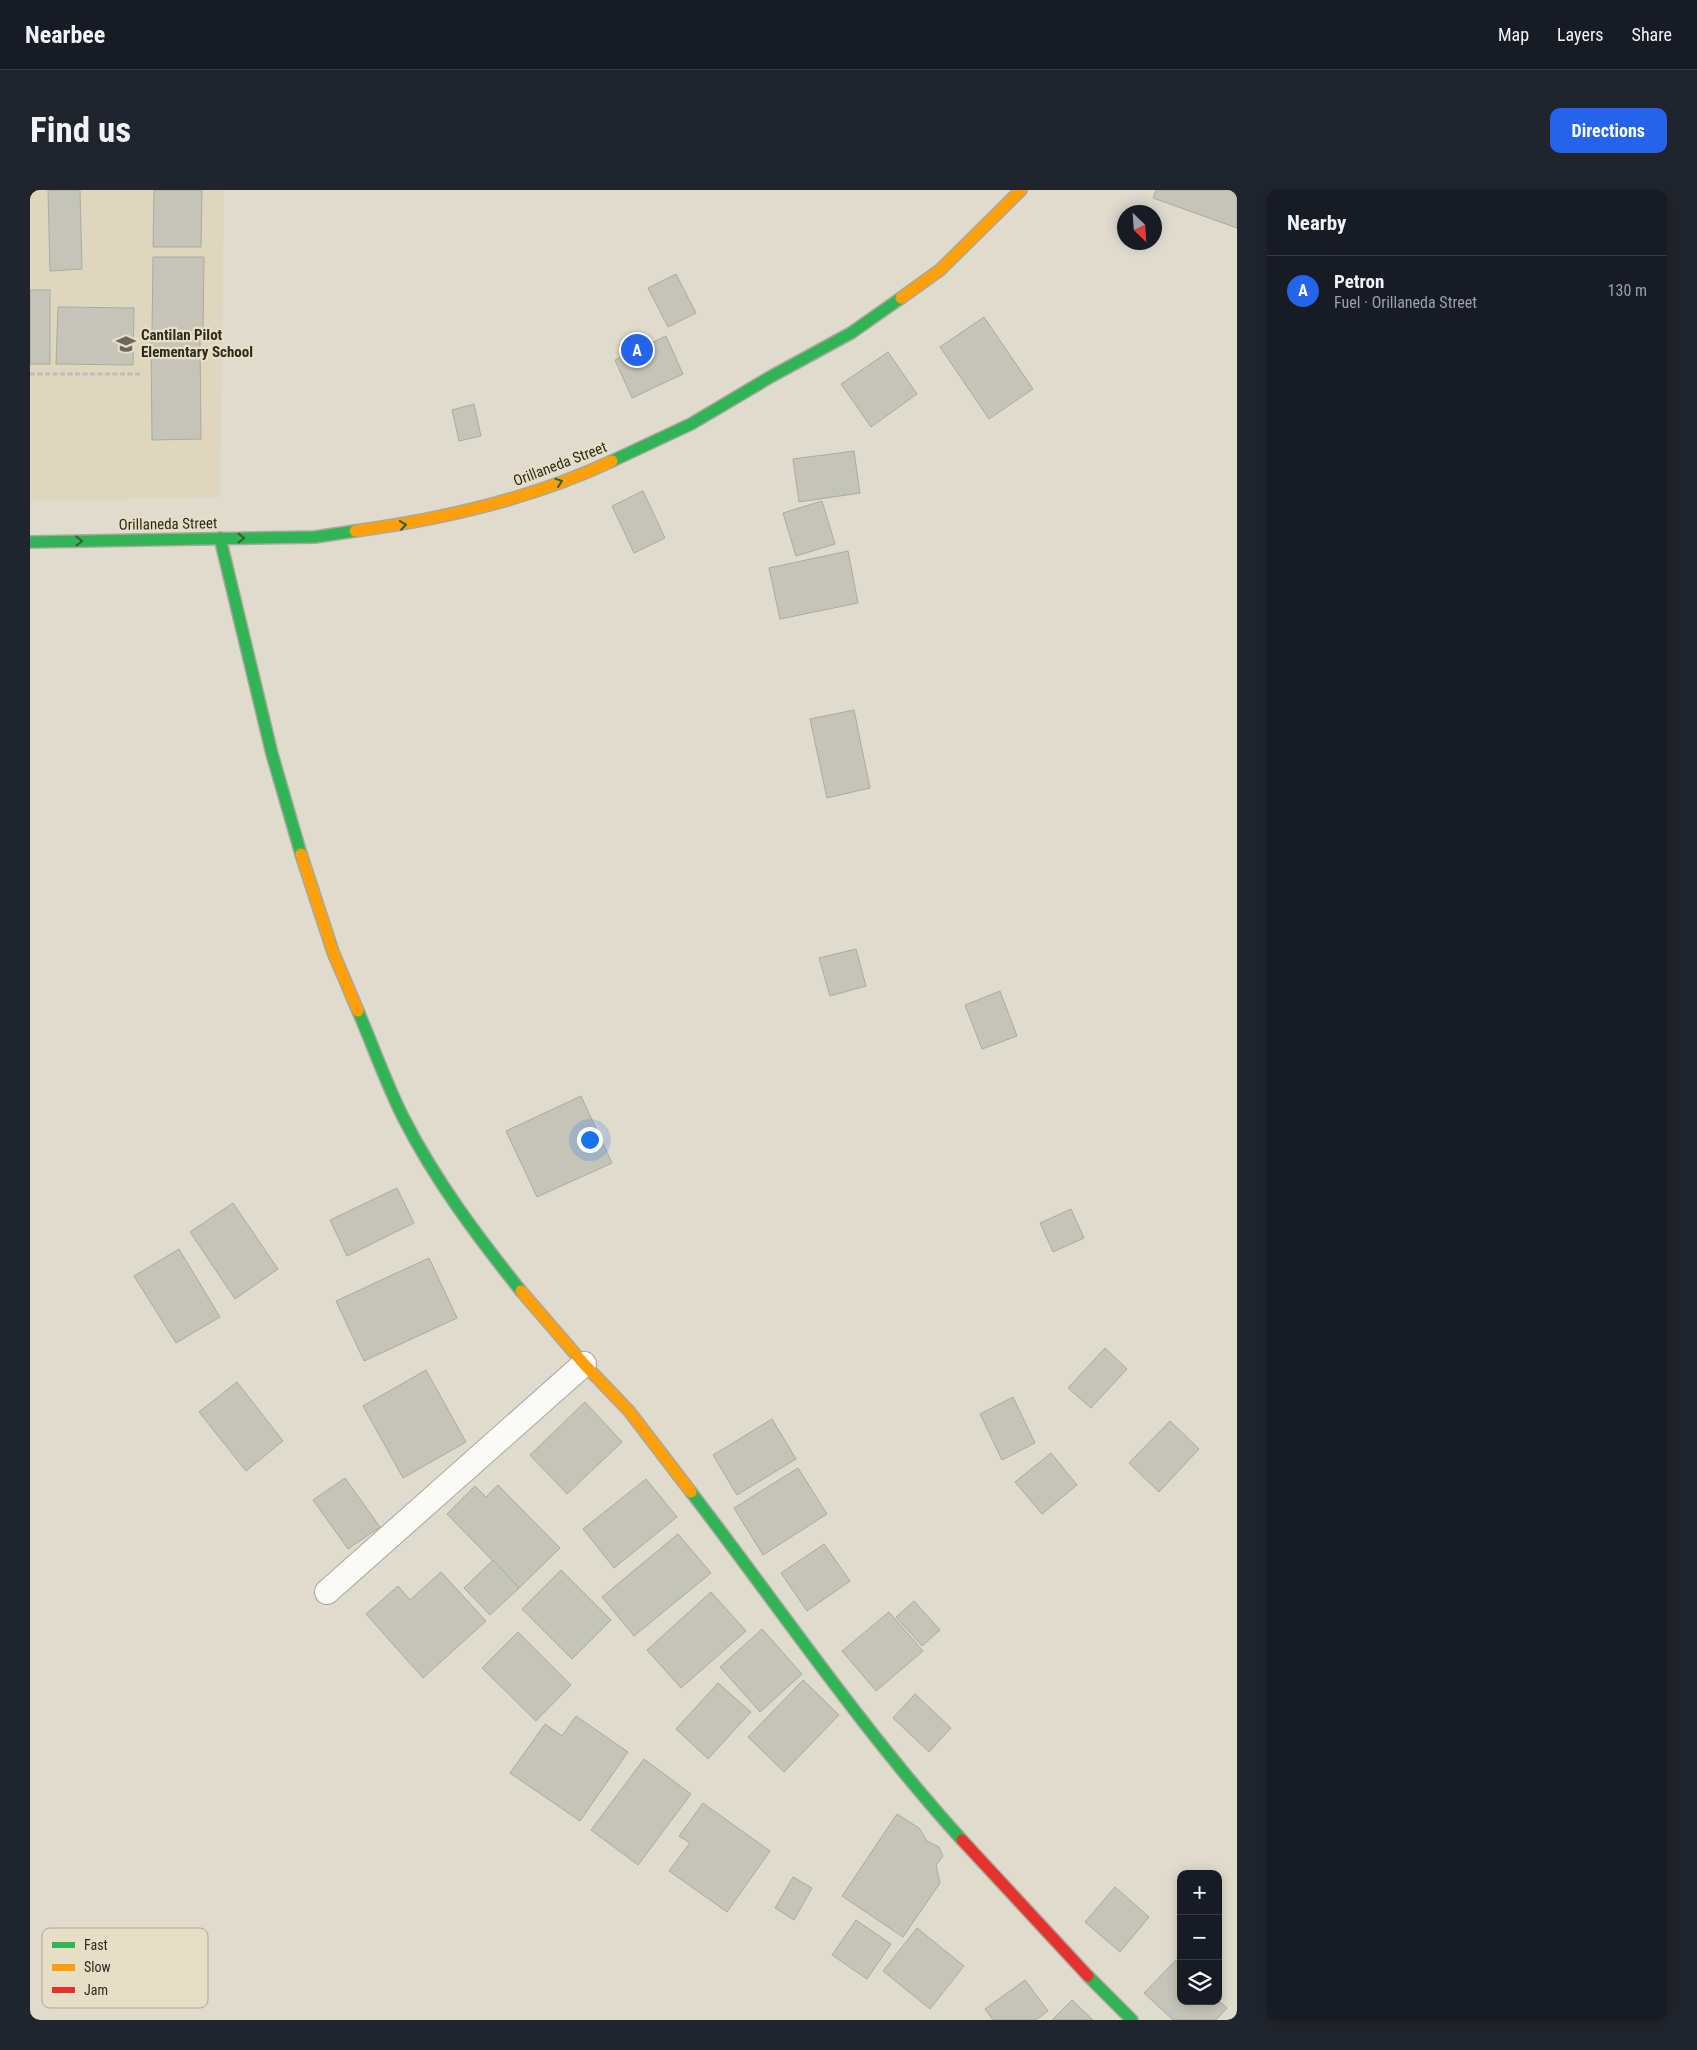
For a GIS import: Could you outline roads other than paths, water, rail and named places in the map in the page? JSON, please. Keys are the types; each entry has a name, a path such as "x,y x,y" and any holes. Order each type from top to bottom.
{"street":[{"name":"Orillaneda Street","path":"30,542 315,537 409,524 505,500 592,470 691,424 772,376 852,333 940,270 1020,190"},
{"path":"220,538 272,754 300,850 333,952 403,1117 450,1196 535,1308 584,1364 629,1411 657,1446 758,1579 828,1676 935,1810 1068,1956 1132,2020"}],"lane":[{"path":"326,1592 584,1364"}],"place":[{"name":"Cantilan Pilot Elementary School","path":"126,344"},
{"name":"Petron","path":"637,350"}]}
